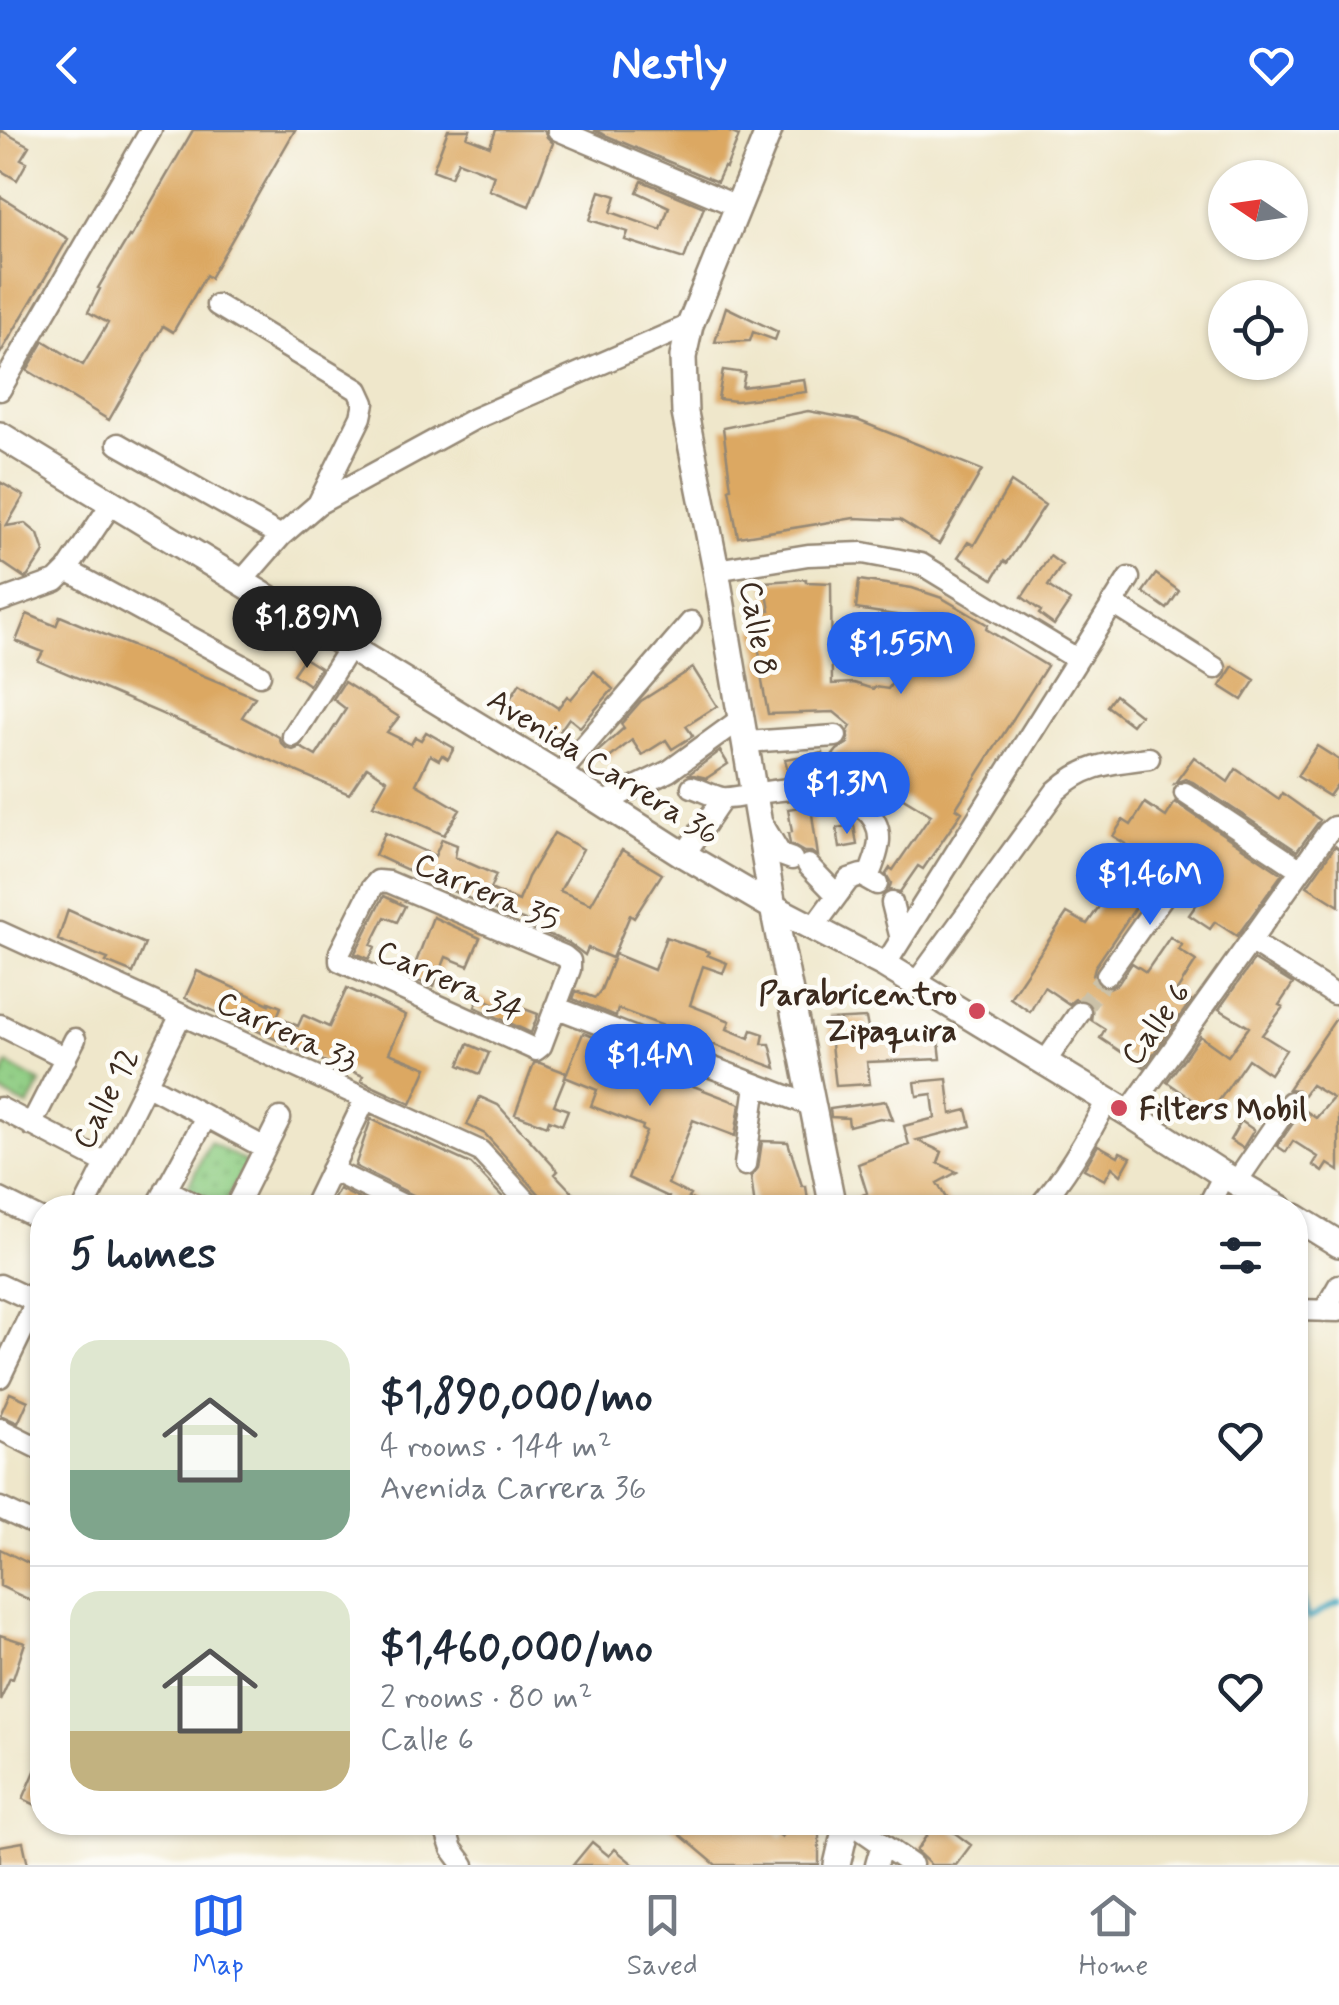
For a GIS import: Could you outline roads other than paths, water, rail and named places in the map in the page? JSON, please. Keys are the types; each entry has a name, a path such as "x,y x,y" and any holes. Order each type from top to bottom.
{"main road":[{"name":"Calle 8","path":"762,132 690,326 683,357 686,413 773,906 831,1195"},
{"name":"Avenida Carrera 36","path":"1,437 558,774 684,855 885,964 1259,1195"},
{"path":"1308,1225 1339,1244"},
{"path":"836,1865 845,1835"}],"street":[{"path":"1,384 151,130"},
{"path":"558,130 737,206"},
{"path":"217,305 358,390 364,403 361,417 318,504"},
{"path":"241,582 281,536 318,504 474,419 690,326"},
{"path":"118,444 281,536"},
{"path":"0,601 56,581 112,503"},
{"path":"716,570 808,555 863,553 921,564 1077,660"},
{"path":"66,570 260,674"},
{"path":"885,964 1128,578"},
{"path":"1112,603 1216,668"},
{"path":"558,774 691,622"},
{"path":"293,736 349,648"},
{"path":"603,803 680,779 744,730 836,736"},
{"path":"916,984 1056,791 1088,768 1149,758"},
{"path":"680,779 723,798 757,806 809,787 830,790 870,813 880,838 873,881 860,875 849,879 813,928"},
{"path":"1184,792 1301,870"},
{"path":"684,855 723,798"},
{"path":"757,806 781,855 821,876 836,895"},
{"name":"Calle 6","path":"1049,1195 1093,1128 1117,1107 1250,941 1328,832 1334,826 1339,828"},
{"name":"Carrera 35","path":"340,961 340,952 372,888 378,882 389,882 564,956 570,961 570,968 556,1006"},
{"path":"1106,976 1169,888"},
{"path":"892,903 901,939"},
{"name":"Carrera 33","path":"0,932 480,1151 521,1195"},
{"path":"1250,941 1334,994"},
{"name":"Carrera 34","path":"340,961 536,1050 556,1006"},
{"path":"556,1006 815,1107"},
{"path":"1045,1062 1080,1012"},
{"name":"Calle 12","path":"90,1195 180,1014"},
{"path":"2,1031 70,1049 32,1125"},
{"path":"146,1084 265,1148"},
{"path":"745,1165 756,1085"},
{"path":"319,1195 366,1100"},
{"path":"1218,1195 1291,1102"},
{"path":"0,1108 106,1163"},
{"path":"163,1195 206,1117"},
{"path":"242,1195 280,1118"},
{"path":"331,1170 378,1195"},
{"path":"0,1199 30,1214"},
{"path":"0,1285 30,1293"},
{"path":"1332,1310 1339,1285"},
{"path":"0,1377 30,1316"},
{"path":"0,1429 30,1444"},
{"path":"0,1508 30,1522"},
{"path":"447,1835 464,1865"},
{"path":"861,1835 879,1855 912,1865"}],"waterway":[{"path":"1308,1619 1339,1602"}],"tunnel":[{"path":"1080,1012 1107,975"}],"place":[{"name":"Parabricentro Zipaquira","path":"977,1011"},
{"name":"Filters Mobil","path":"1119,1108"}]}
